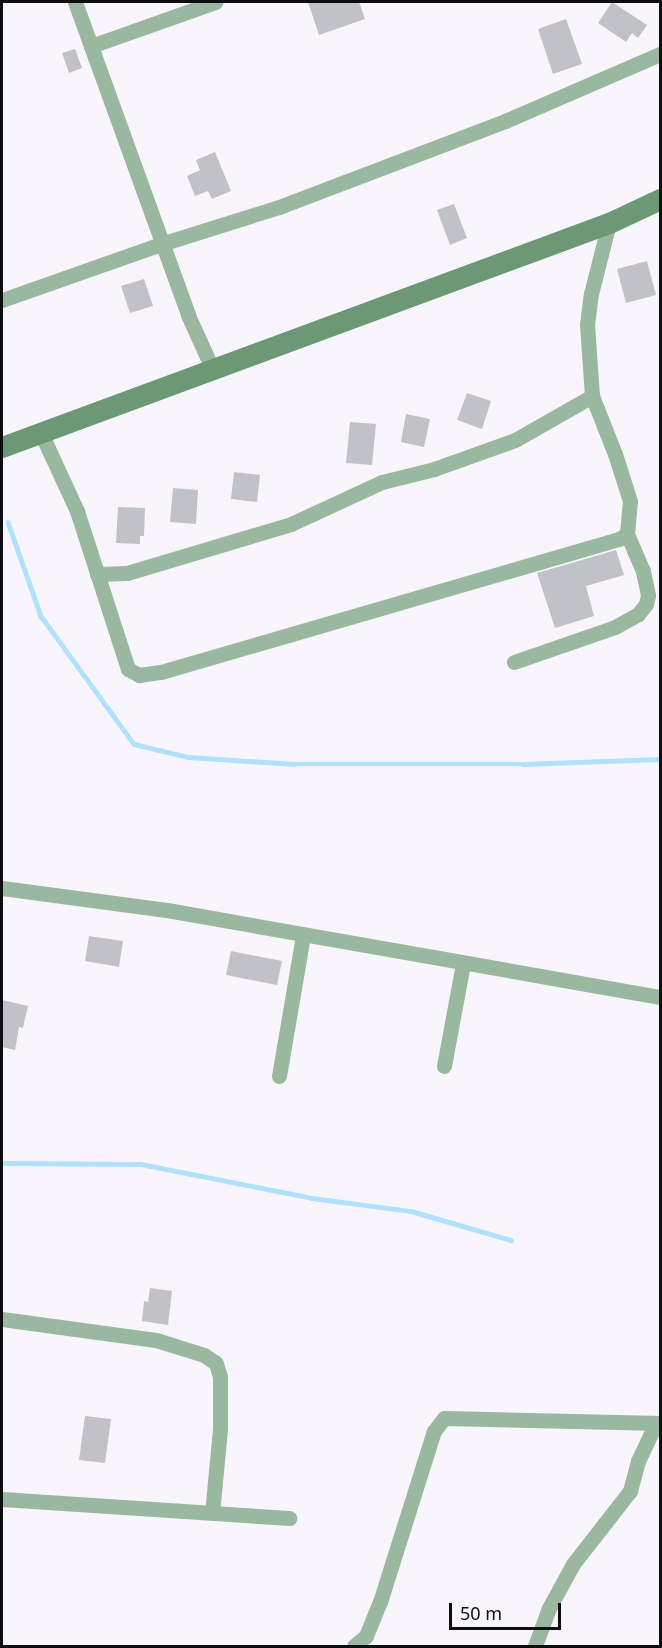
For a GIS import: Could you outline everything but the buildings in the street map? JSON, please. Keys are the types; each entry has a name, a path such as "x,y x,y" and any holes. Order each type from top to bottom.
{"main road":[{"path":"2,447 609,223 660,199"}],"street":[{"path":"75,2 161,244 188,315 212,368"},
{"path":"91,46 215,2"},
{"path":"2,300 161,244 300,199 505,121 660,54"},
{"path":"514,662 615,627 638,614 646,604 648,596 643,571 627,534 630,501 615,454 592,396 587,325 591,294 609,223"},
{"path":"97,574 127,573 291,524 382,482 434,469 515,440 592,396"},
{"path":"40,433 77,511 128,669 139,675 160,672 627,534"},
{"path":"2,888 167,910 660,997"},
{"path":"279,1076 303,935"},
{"path":"444,1066 463,963"},
{"path":"2,1319 156,1340 204,1355 216,1363 220,1377 220,1429 212,1513"},
{"path":"354,1647 366,1636 380,1602 434,1431 444,1418 457,1416 658,1423 638,1461 630,1491 573,1564 549,1608 535,1647"},
{"path":"2,1499 289,1518"}],"waterway":[{"path":"8,522 41,616 134,744 188,757 295,764 523,764 660,759"},
{"path":"2,1163 141,1164 312,1198 411,1211 511,1240"}]}
